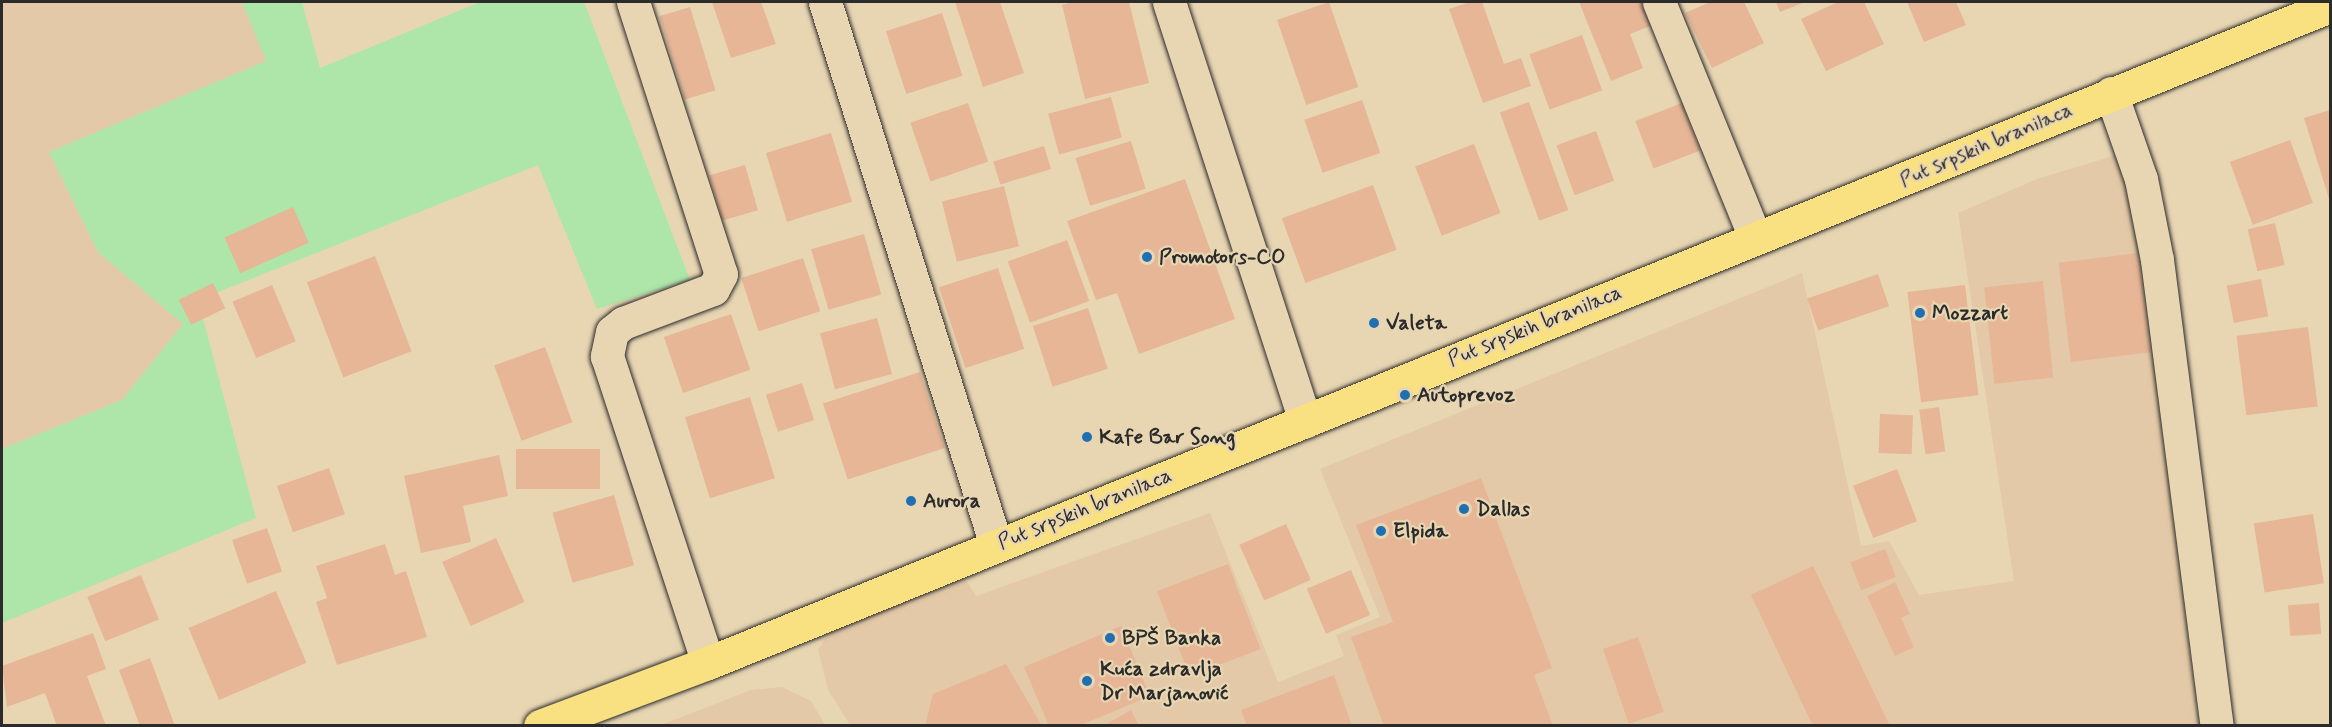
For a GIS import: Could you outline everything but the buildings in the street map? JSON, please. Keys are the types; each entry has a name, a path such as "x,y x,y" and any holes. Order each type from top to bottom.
{"main road":[{"name":"Put srpskih branilaca","path":"540,726 708,663 1755,237 2331,6"}],"street":[{"path":"633,2 721,274 713,289 623,323 612,332 607,356 708,663"},
{"path":"825,2 996,545"},
{"path":"1169,2 1305,421"},
{"path":"1659,2 1755,237"},
{"path":"2111,93 2141,179 2157,260 2217,726"}],"shaded area":[{"path":"2,2 242,2 267,61 49,152 98,252 183,324 122,400 2,449"},
{"path":"2116,155 2134,205 2199,725 850,725 828,690 818,650 832,627 963,576 976,596 1210,513 1278,682 1344,656 1336,635 1380,617 1320,469 1802,273 1861,546 1889,541 1919,595 2014,581 1958,213 2037,179"},
{"path":"782,687 811,701 825,725 661,725 751,690"}],"green space":[{"path":"242,2 302,2 320,68 480,2 584,2 690,280 597,309 538,165 198,300 256,518 2,623 2,449 122,400 183,324 98,252 49,152 266,61"}],"place":[{"name":"Promotors-CO","path":"1147,257"},
{"name":"Mozzart","path":"1920,313"},
{"name":"Valeta","path":"1374,323"},
{"name":"Autoprevoz","path":"1405,395"},
{"name":"Kafe Bar Song","path":"1087,437"},
{"name":"Aurora","path":"911,501"},
{"name":"Dallas","path":"1464,509"},
{"name":"Elpida","path":"1381,531"},
{"name":"BPŠ Banka","path":"1110,638"},
{"name":"Kuća zdravlja Dr Marjanović","path":"1087,681"}]}
